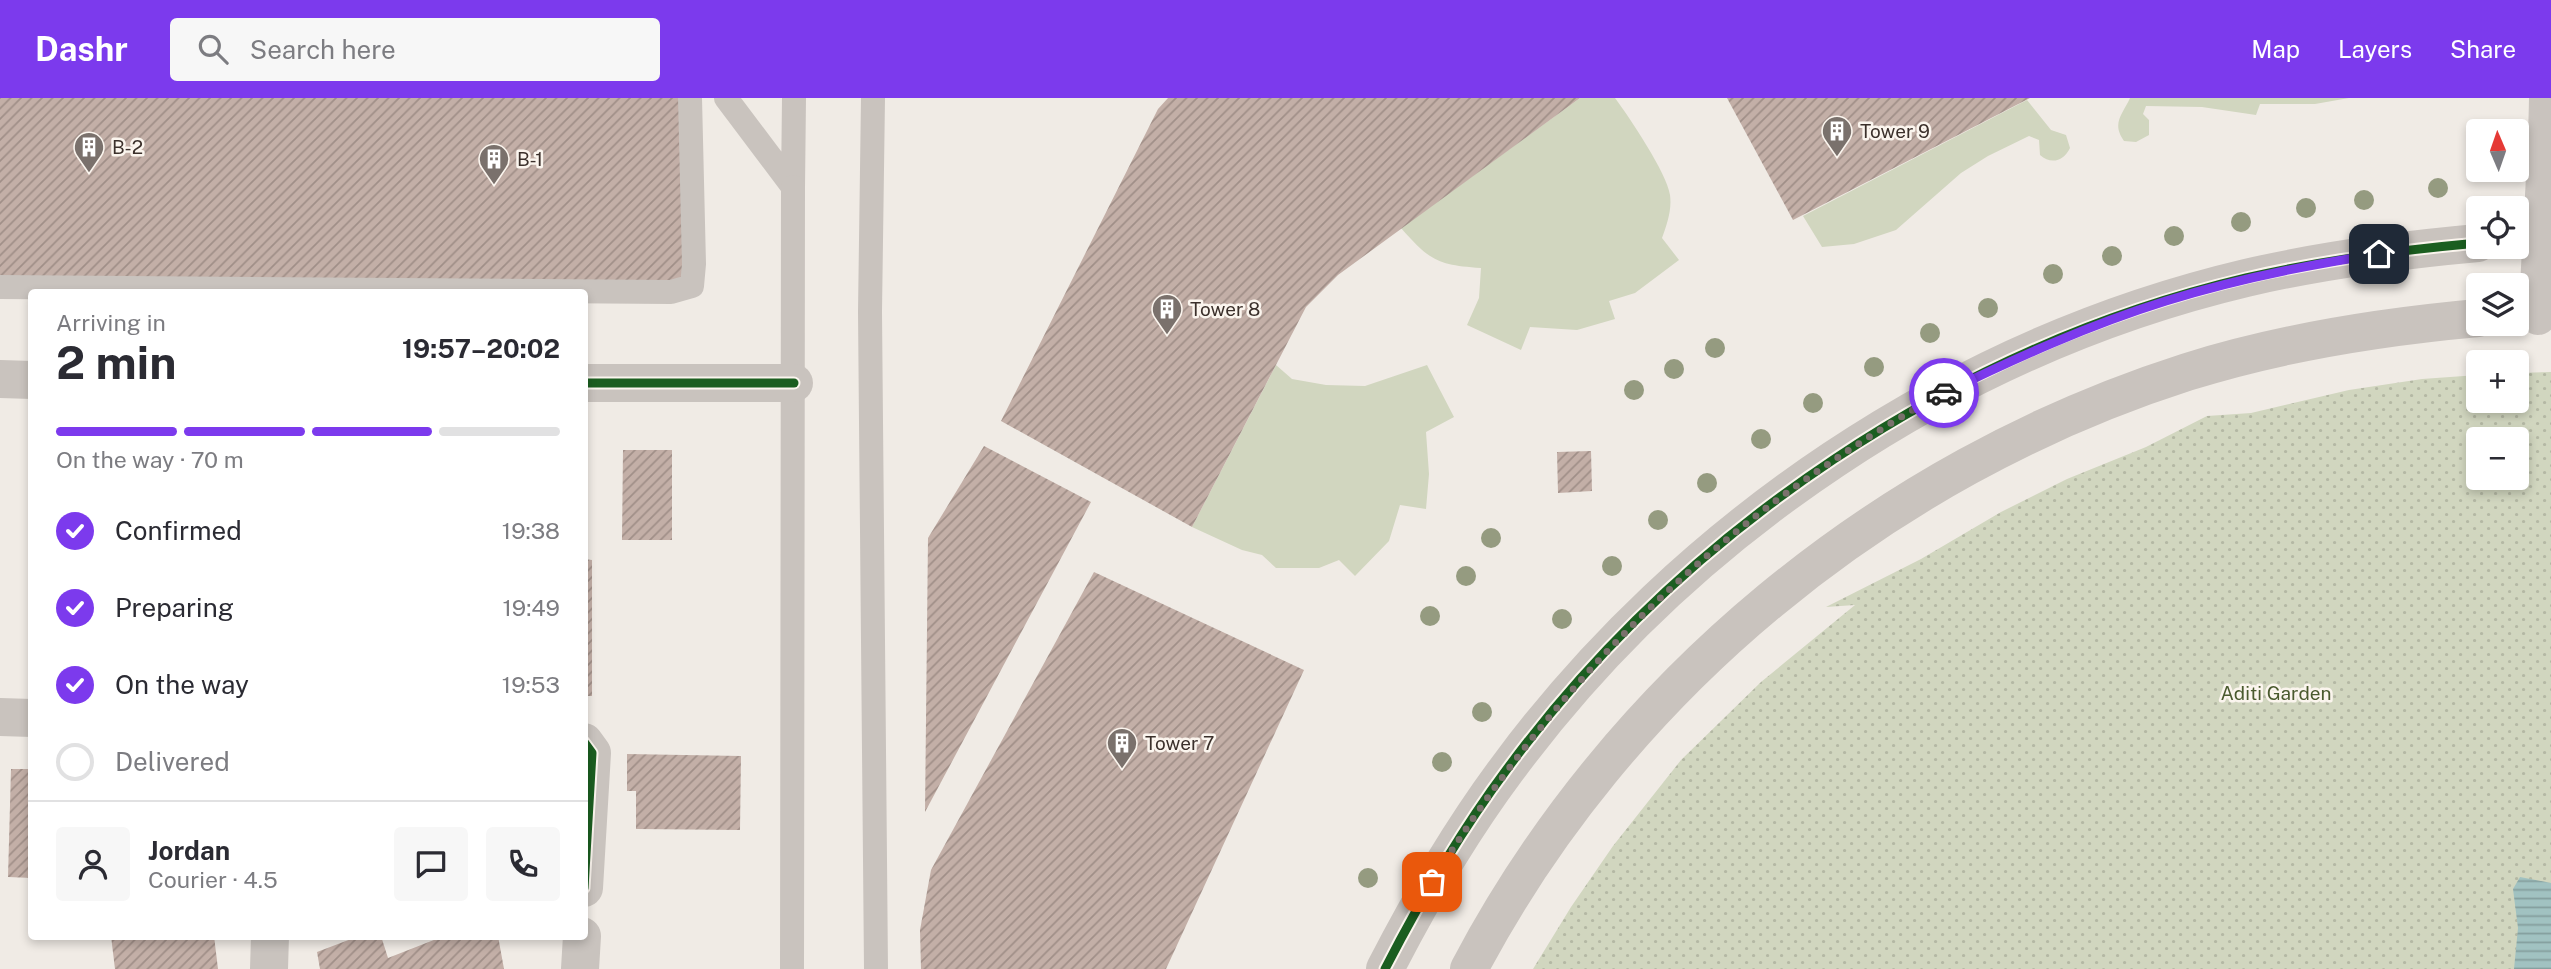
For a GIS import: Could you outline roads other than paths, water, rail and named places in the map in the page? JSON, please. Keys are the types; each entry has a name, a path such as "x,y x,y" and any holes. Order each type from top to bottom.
{"street":[{"path":"2535,316 2536,241 2547,167 2548,98"},
{"path":"1385,969 1418,905 1460,836 1507,768 1558,704 1613,643 1672,586 1734,532 1799,483 1938,396 2025,355 2152,305 2245,279 2325,262 2406,249 2466,244"},
{"path":"1469,969 1523,876 1567,813 1667,695 1781,590 1907,501 1975,462 2044,428 2115,398 2188,372 2339,335 2466,319"},
{"path":"0,379 28,380"},
{"path":"588,383 794,383"},
{"path":"0,718 28,718"},
{"path":"588,748 592,753 588,820"},
{"path":"269,969 270,940"},
{"path":"580,969 582,940"}],"lane":[{"path":"588,291 671,292 692,286 694,264 690,98"},
{"path":"726,98 793,187"},
{"path":"792,969 794,98"},
{"path":"873,98 870,312 876,969"},
{"path":"0,287 268,289"}],"water":[{"path":"2520,877 2551,883 2551,969 2514,969 2518,928 2513,889"}],"place":[{"name":"Tower 9","path":"1837,158"},
{"name":"B-2","path":"89,174"},
{"name":"B-1","path":"494,186"},
{"name":"Tower 8","path":"1167,336"},
{"name":"Tower 7","path":"1122,770"}],"park label":[{"name":"Aditi Garden","path":"2276,693"}]}
